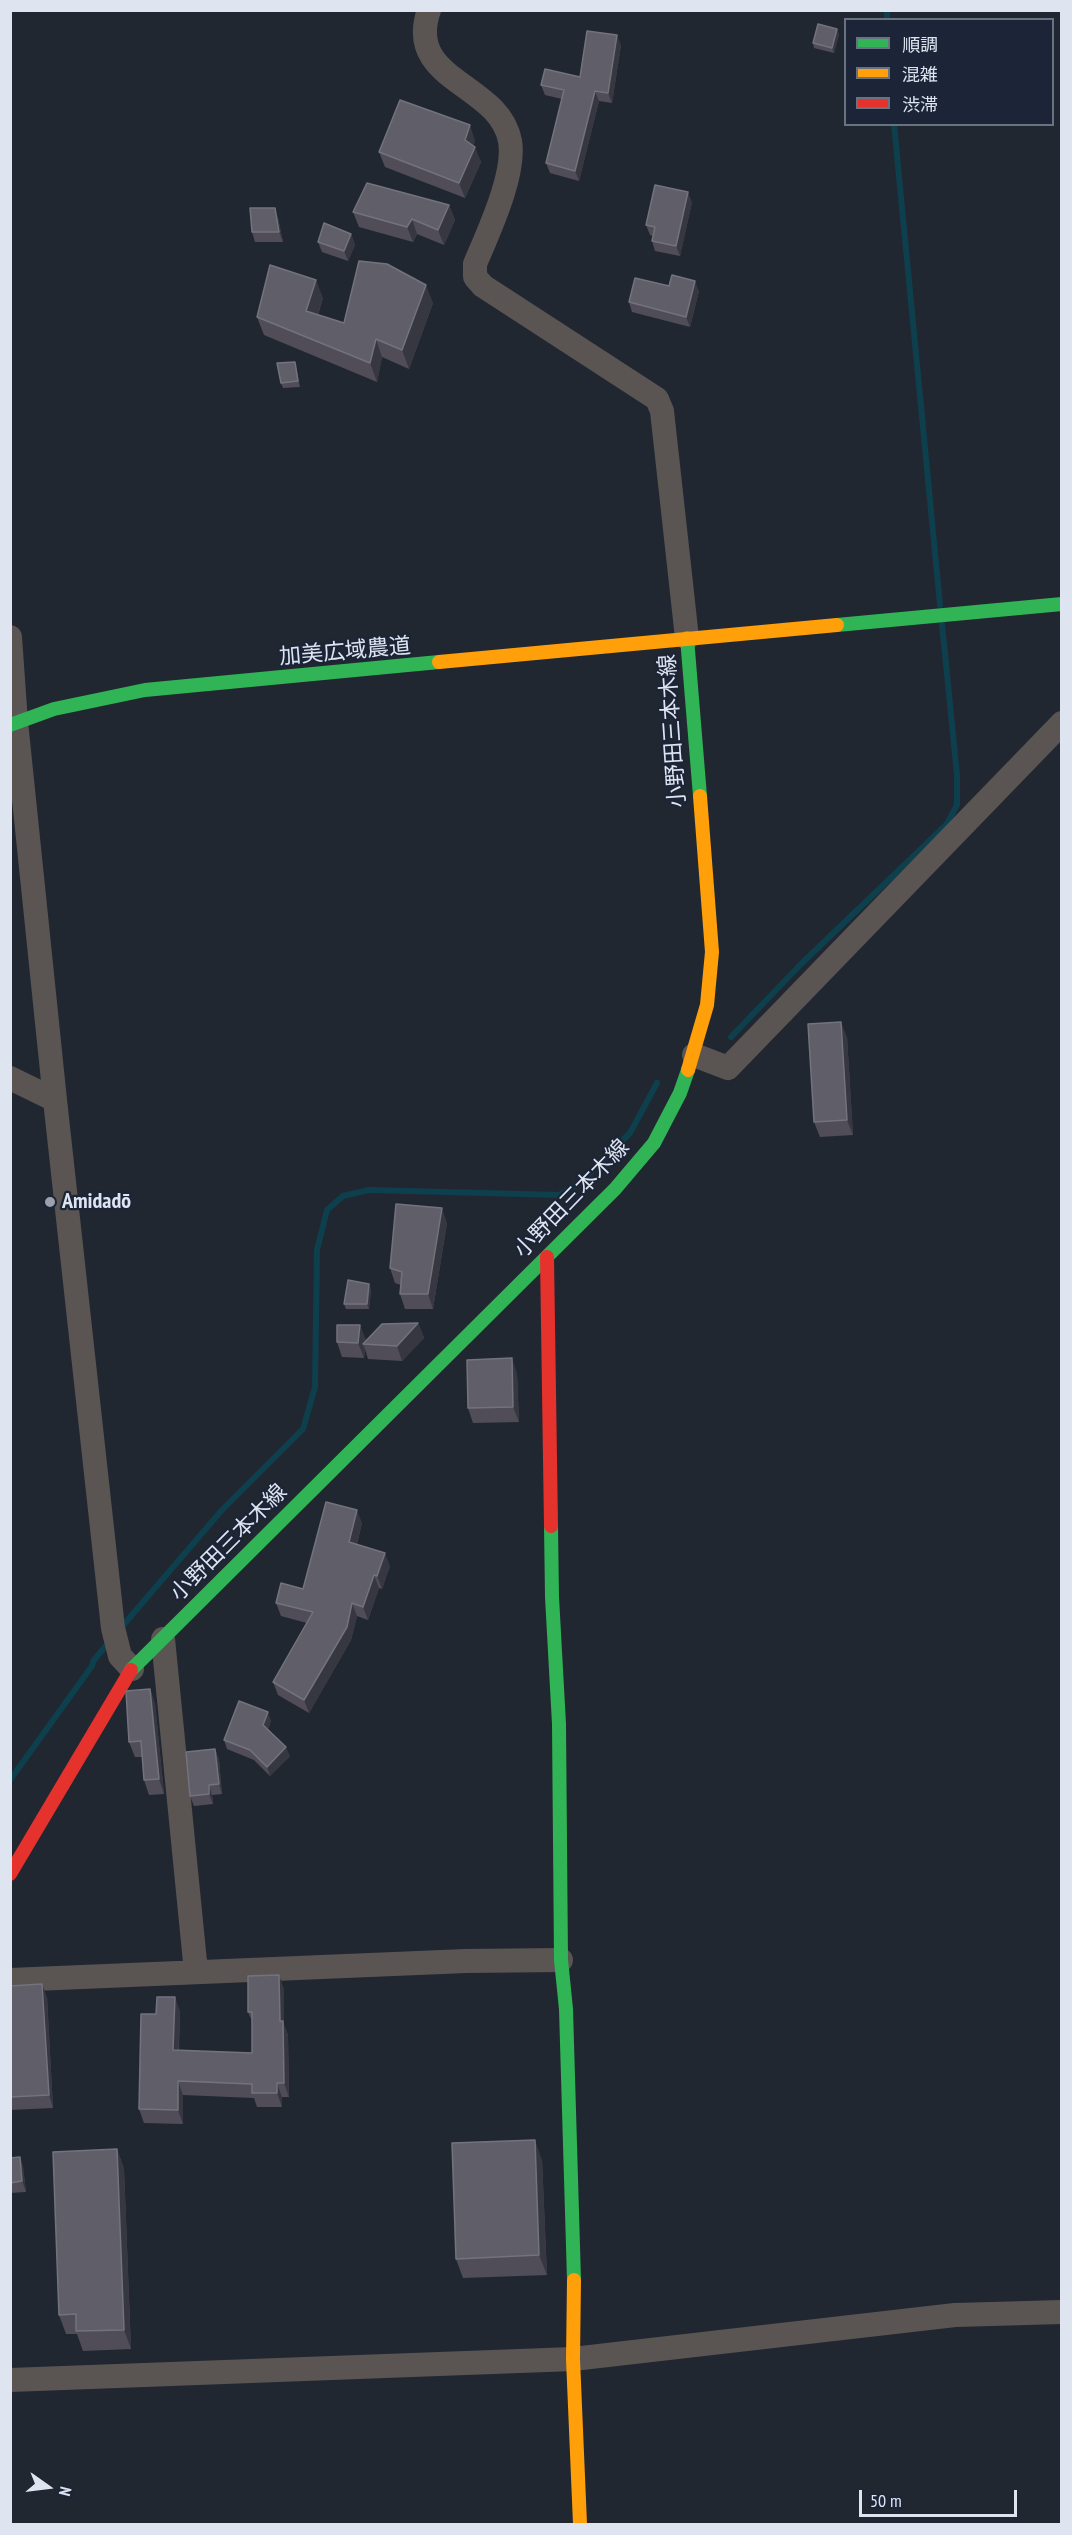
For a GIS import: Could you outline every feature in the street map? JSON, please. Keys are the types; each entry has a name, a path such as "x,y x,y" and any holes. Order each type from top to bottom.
{"street":[{"path":"429,10 423,32 424,46 441,68 490,106 501,118 511,142 512,157 508,176 476,264 475,277 483,286 657,399 662,411 687,638"},
{"name":"小野田三本木線","path":"10,1874 132,1669 615,1189 654,1143 680,1094 694,1055 706,1005 712,952 687,638 1062,604"},
{"path":"10,637 13,723 114,1628 120,1656 132,1669"},
{"name":"加美広域農道","path":"13,723 54,709 145,690 455,663 687,638"},
{"path":"694,1055 728,1068 1062,723"},
{"path":"10,1078 55,1100"},
{"path":"547,1257 552,1597 559,1736 561,1960 566,2009 575,2301 573,2359 580,2524"},
{"path":"163,1639 196,1972"},
{"path":"10,1980 466,1961 561,1960"},
{"path":"10,2380 573,2359 955,2315 1062,2312"}],"building":[{"path":"818,24 837,29 832,48 813,43"},
{"path":"587,31 617,35 608,93 595,91 575,171 546,163 564,90 541,85 545,69 580,77"},
{"path":"400,100 470,125 465,140 475,147 459,183 379,152"},
{"path":"367,183 449,205 438,230 412,219 407,227 353,212"},
{"path":"655,185 688,192 676,246 652,241 655,227 646,225"},
{"path":"250,208 275,208 279,232 252,232"},
{"path":"324,223 351,234 344,251 318,242"},
{"path":"359,261 387,264 426,285 402,350 376,339 370,363 257,317 270,265 316,280 306,311 344,323"},
{"path":"672,275 695,281 686,317 629,302 635,278 669,286"},
{"path":"295,362 298,381 281,383 277,363"},
{"path":"841,1022 847,1120 814,1122 808,1024"},
{"path":"396,1204 442,1208 428,1294 400,1294 402,1272 390,1268"},
{"path":"348,1280 369,1284 367,1304 344,1304"},
{"path":"418,1323 397,1346 363,1344 382,1324"},
{"path":"337,1325 360,1325 358,1343 337,1342"},
{"path":"512,1358 513,1407 468,1408 467,1360"},
{"path":"326,1502 357,1510 349,1542 385,1553 377,1576 374,1575 363,1607 352,1603 347,1627 304,1700 273,1682 313,1612 276,1603 281,1583 303,1589"},
{"path":"150,1689 159,1779 144,1780 141,1741 129,1742 126,1691"},
{"path":"239,1701 268,1712 263,1725 286,1747 267,1767 250,1750 224,1740"},
{"path":"215,1749 219,1784 209,1785 209,1794 190,1796 186,1752"},
{"path":"279,1975 280,2021 283,2021 284,2083 277,2083 277,2093 252,2093 252,2084 178,2081 178,2110 139,2109 141,2014 156,2014 157,1997 175,1997 173,2050 252,2053 252,2012 248,2012 248,1976"},
{"path":"42,1984 49,2095 10,2097 10,1986"},
{"path":"535,2140 539,2255 456,2259 452,2143"},
{"path":"117,2149 124,2330 76,2331 76,2314 59,2315 53,2152"},
{"path":"20,2157 22,2181 10,2183 10,2158"}],"waterway":[{"path":"887,10 887,18"},
{"path":"894,126 940,605"},
{"path":"731,1037 801,964 947,824 957,805 957,775 942,624"},
{"path":"119,1630 222,1510 303,1429 315,1387 317,1250 327,1210 343,1196 369,1190 559,1195 579,1183 630,1133 657,1083"},
{"path":"10,1780 109,1642"}],"traffic: fast":[{"path":"837,625 1062,604"},
{"path":"687,638 700,796"},
{"path":"10,725 54,709 145,690 439,662"},
{"path":"131,1670 615,1189 654,1143 680,1093 688,1070"},
{"path":"551,1526 552,1597 559,1724 561,1960 566,2009 574,2280"}],"traffic: slow":[{"path":"439,662 837,625"},
{"path":"688,1070 707,1005 712,952 700,796"},
{"path":"574,2280 573,2359 580,2524"}],"traffic: jam":[{"path":"547,1257 551,1526"},
{"path":"10,1874 131,1670"}],"place":[{"name":"Amidadō","path":"50,1202"}]}
